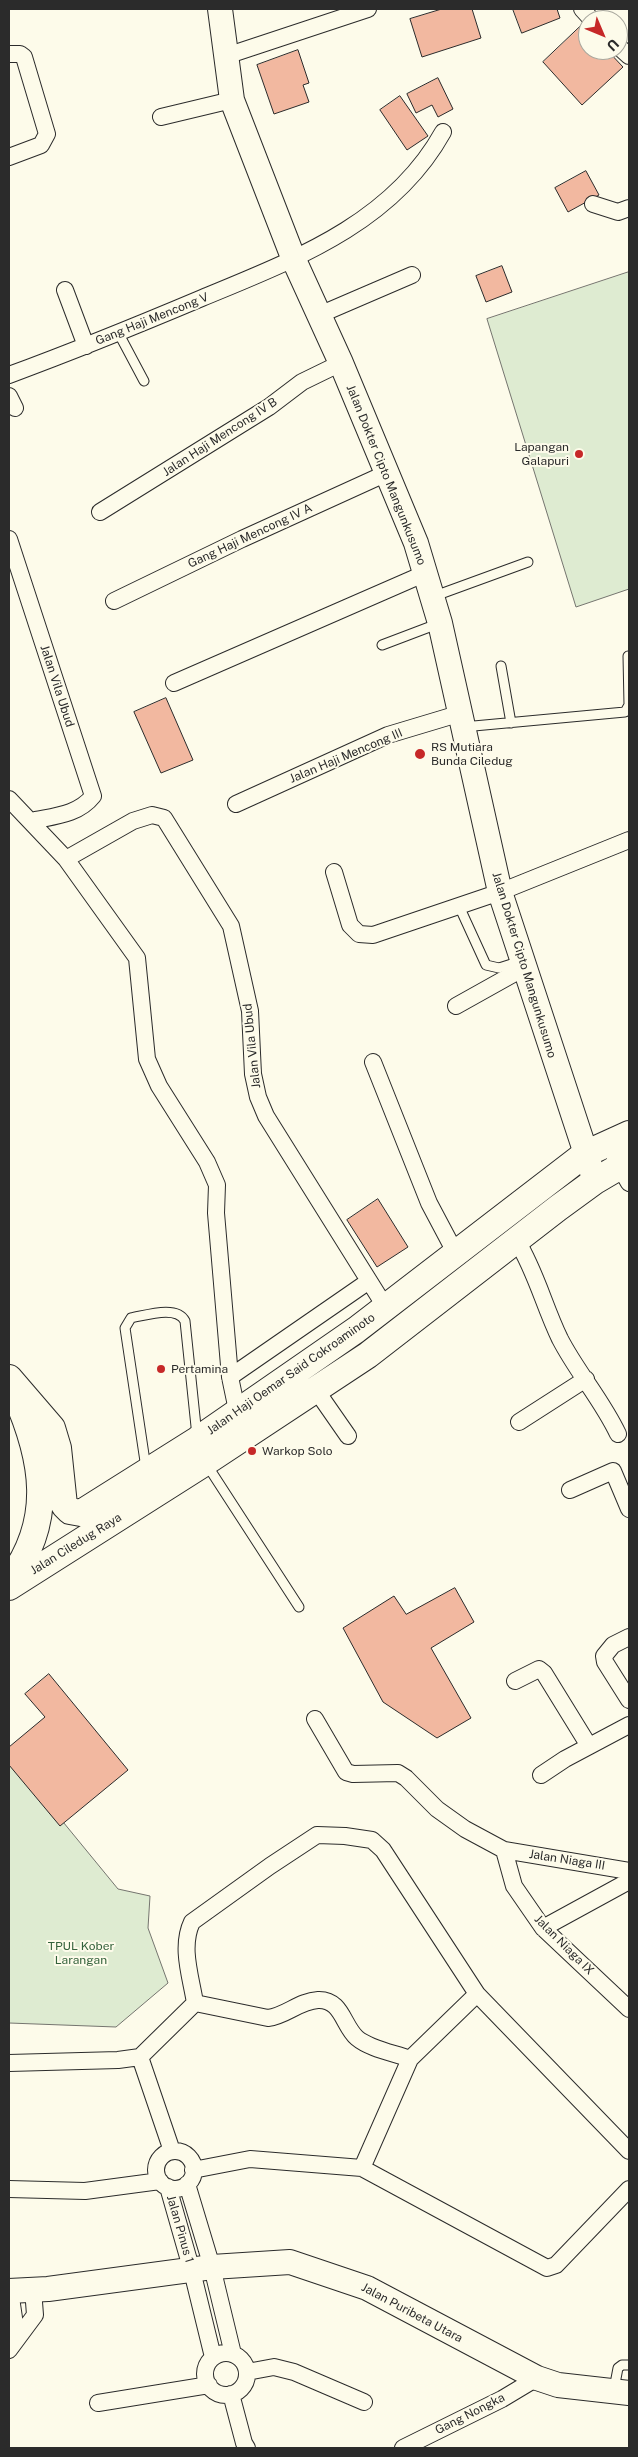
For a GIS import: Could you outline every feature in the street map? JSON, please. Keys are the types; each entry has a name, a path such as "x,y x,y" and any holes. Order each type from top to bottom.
{"main road":[{"name":"Jalan Dokter Cipto Mangunkusumo","path":"220,9 232,100 294,260 341,363 426,573 440,623 460,721 500,892 523,965 616,1157"},
{"name":"Jalan Haji Oemar Said Cokroaminoto","path":"147,1486 202,1451 243,1438 368,1355 595,1181 616,1157"},
{"name":"Jalan Haji Oemar Said Cokroaminoto","path":"202,1451 237,1412 386,1308 456,1254 616,1157"},
{"path":"9,1379 52,1428 58,1448 65,1507 90,1521"},
{"path":"9,1379 32,1434 41,1487 38,1518 32,1541 22,1563 9,1581"},
{"name":"Jalan Ciledug Raya","path":"9,1587 90,1521 147,1486"},
{"name":"Jalan Puribeta Utara","path":"17,2291 267,2262 304,2265 367,2288 537,2378 558,2385 622,2393"}],"street":[{"path":"226,56 368,9"},
{"path":"9,54 20,54 24,57 47,134 41,145 9,157"},
{"path":"161,117 232,100"},
{"name":"Gang Haji Mencong V","path":"9,375 119,334 294,260 324,245 349,229 391,196 425,160 443,132"},
{"path":"593,204 618,212 629,208"},
{"path":"320,315 412,275"},
{"path":"65,290 86,346"},
{"name":"Jalan Haji Mencong IV B","path":"100,512 261,412 302,382 341,363"},
{"name":"Gang Haji Mencong IV A","path":"114,601 242,539 387,473"},
{"name":"Jalan Vila Ubud","path":"9,539 93,796 86,806 74,811 31,821"},
{"path":"174,683 426,573"},
{"name":"Jalan Haji Mencong III","path":"236,804 388,735 460,721"},
{"path":"9,799 66,859 136,958 147,1059 159,1086 208,1162 217,1185 216,1213 230,1377 243,1438"},
{"name":"Jalan Vila Ubud","path":"66,859 133,821 152,815 164,818 232,926 250,1011 253,1074 258,1097 266,1116 386,1308"},
{"path":"334,872 350,925 359,934 372,935 500,892 629,840"},
{"path":"456,1006 523,965"},
{"path":"373,1062 429,1203 456,1254"},
{"path":"517,1241 530,1262 559,1338 572,1362 606,1408 618,1434"},
{"path":"230,1377 368,1280"},
{"path":"519,1422 586,1379"},
{"path":"316,1390 348,1436"},
{"path":"570,1490 613,1471 629,1509"},
{"path":"629,1637 613,1645 604,1656 605,1662 629,1700"},
{"path":"515,1681 539,1669 544,1673 589,1746"},
{"path":"315,1719 346,1772 353,1774 398,1773 406,1778 437,1809 464,1829 504,1850"},
{"path":"541,1775 589,1746 629,1725"},
{"path":"195,2003 186,1944 186,1934 192,1922 317,1835 345,1836 372,1840 378,1844 477,1994 629,2151"},
{"name":"Jalan Niaga III","path":"504,1850 629,1870"},
{"name":"Jalan Niaga IX","path":"504,1850 514,1886 543,1928 629,2009"},
{"path":"543,1928 629,1881"},
{"path":"362,2168 410,2058 477,1994"},
{"path":"195,2003 268,2018 276,2017 305,2002 320,2000 335,2005 355,2037 364,2043 410,2058"},
{"path":"9,2063 118,2060 140,2057 195,2003"},
{"path":"140,2057 172,2151"},
{"path":"164,2184 157,2175 158,2163 166,2153 172,2151 185,2154 193,2164 190,2177"},
{"path":"9,2189 85,2191 164,2184 178,2188 190,2177 250,2159 362,2168 547,2268 556,2265 629,2189"},
{"name":"Jalan Pinus 1","path":"190,2177 202,2269"},
{"name":"Jalan Pinus 1","path":"164,2184 202,2269"},
{"path":"202,2269 233,2354"},
{"path":"202,2269 213,2357 206,2371 208,2385"},
{"path":"13,2344 17,2291"},
{"path":"13,2344 35,2315 17,2291"},
{"path":"98,2403 208,2385 223,2395 231,2394 243,2386 247,2372 240,2358 233,2354 213,2357"},
{"path":"247,2372 274,2368 294,2372 364,2402"},
{"name":"Gang Nongka","path":"403,2448 502,2399 537,2378"},
{"path":"231,2394 247,2448"}],"lane":[{"path":"119,334 144,381"},
{"path":"432,597 528,562"},
{"path":"382,645 440,623"},
{"path":"460,721 511,723 625,712 629,705 628,656"},
{"path":"501,666 511,723"},
{"path":"459,906 486,965 499,968 523,965"},
{"path":"147,1486 124,1328 131,1318 175,1312 182,1315 185,1321 202,1451 299,1607"},
{"path":"622,2393 618,2368 622,2365 629,2365"}],"green space":[{"name":"Lapangan Galapuri","path":"629,272 629,589 576,607 487,319"},
{"name":"TPUL Kober Larangan","path":"9,1756 118,1889 150,1896 148,1928 168,1983 116,2027 9,2023"}],"building":[{"path":"442,9 472,9 481,38 422,57 410,19"},
{"path":"513,9 557,9 560,18 522,33"},
{"path":"578,29 578,60 616,60 623,67 582,105 543,62"},
{"path":"298,50 309,83 303,85 309,102 274,114 257,65"},
{"path":"438,78 453,109 438,117 432,105 416,113 407,94"},
{"path":"400,96 428,136 407,150 380,110"},
{"path":"586,171 599,195 568,212 555,188"},
{"path":"502,266 512,292 486,302 476,276"},
{"path":"166,698 193,760 161,773 134,712"},
{"path":"378,1199 408,1247 377,1267 347,1220"},
{"path":"455,1588 474,1622 431,1648 471,1718 437,1738 383,1702 343,1628 394,1596 406,1614"},
{"path":"49,1674 128,1770 60,1826 9,1765 9,1747 45,1717 25,1694"}],"place":[{"name":"Lapangan Galapuri","path":"579,454"},
{"name":"RS Mutiara Bunda Ciledug","path":"420,754"},
{"name":"Pertamina","path":"161,1369"},
{"name":"Warkop Solo","path":"252,1451"}]}
